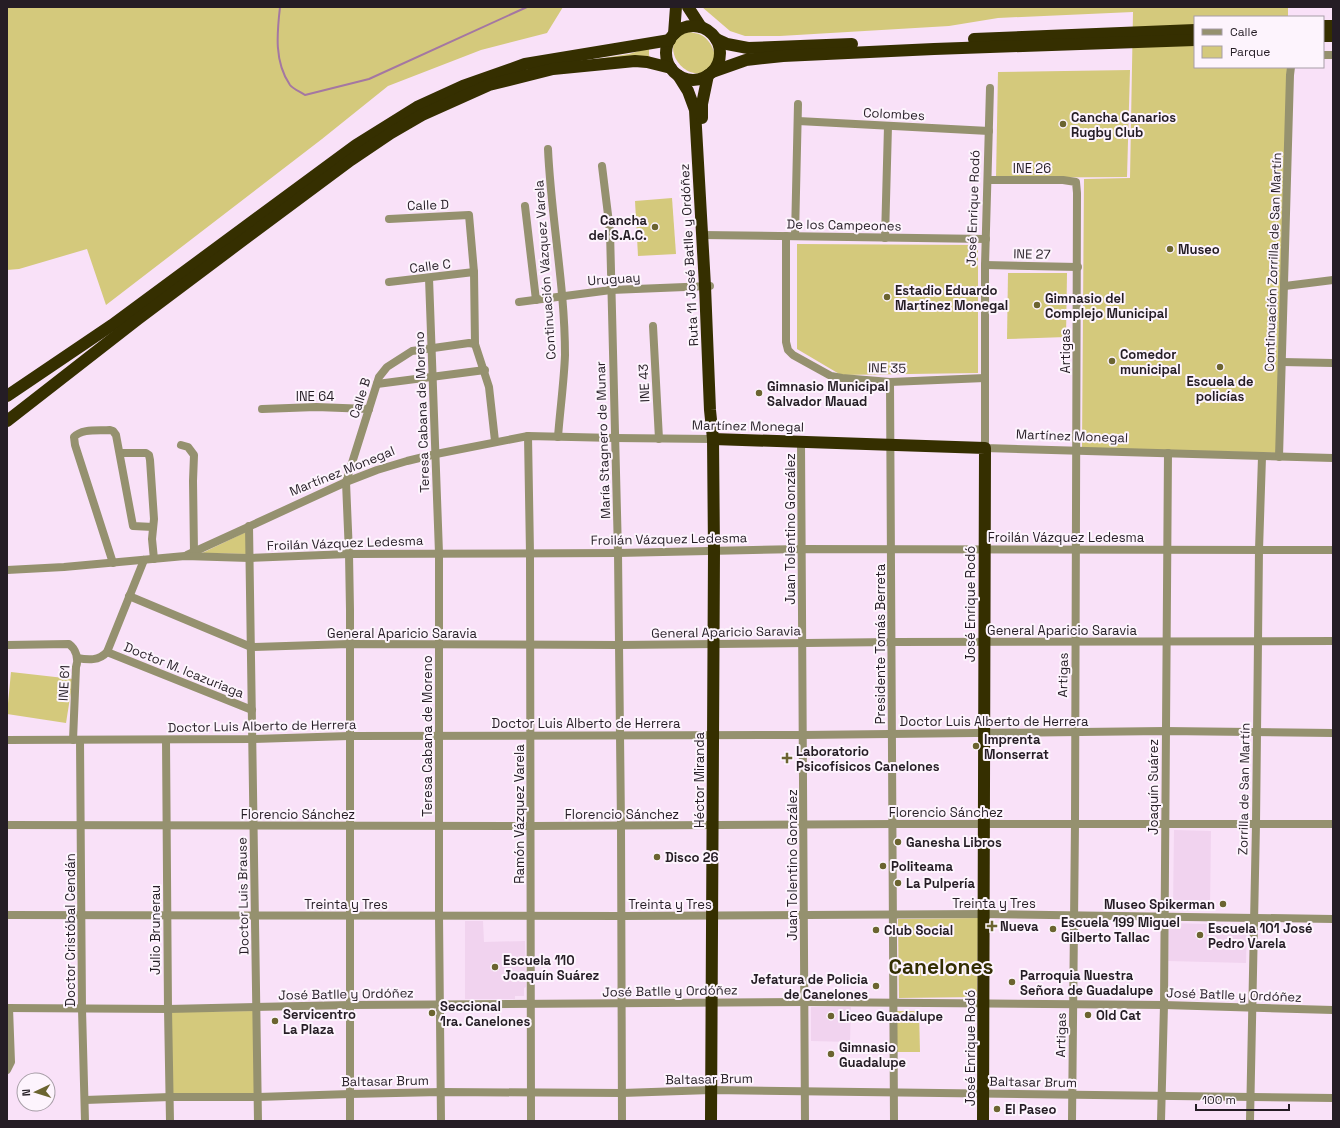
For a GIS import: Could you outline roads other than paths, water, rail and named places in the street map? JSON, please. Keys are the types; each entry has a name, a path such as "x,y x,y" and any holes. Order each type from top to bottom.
{"highway":[{"path":"675,72 667,58 666,52 672,37 676,7"},
{"path":"688,7 701,27 712,34 716,39 720,51 718,62 710,74"},
{"path":"7,396 112,325 356,145 417,107 464,86 526,64 672,37 686,27 701,27"},
{"path":"1170,36 1194,30"},
{"path":"716,39 735,46 770,48 1151,36 1170,36 1194,40"},
{"path":"7,421 138,319 351,160 391,133 422,115 489,85 553,69 635,61 647,62 675,72 684,78 696,80 746,60 783,56 934,49 1151,36"},
{"name":"Ruta 11 José Batlle y Ordóñez","path":"675,72 688,91 695,110 708,286 710,410 716,439"},
{"name":"Ruta 11 José Batlle y Ordóñez","path":"705,235 701,114 702,104 710,74"},
{"name":"Martínez Monegal","path":"716,439 985,448"},
{"name":"Héctor Miranda","path":"711,1121 716,439"},
{"name":"José Enrique Rodó","path":"983,1121 985,448"}],"street":[{"name":"Continuación Zorrilla de San Martín","path":"1279,457 1291,68"},
{"name":"José Enrique Rodó","path":"985,448 985,265 990,88"},
{"path":"795,236 798,104"},
{"name":"Colombes","path":"798,121 989,130"},
{"path":"885,238 888,126"},
{"name":"Continuación Vázquez Varela","path":"548,149 561,296 564,356 558,437"},
{"name":"María Stagnero de Munar","path":"602,166 610,231 618,553 622,1121"},
{"name":"INE 26","path":"988,180 1063,180 1076,182"},
{"name":"Artigas","path":"1072,1121 1078,267 1076,182"},
{"path":"525,206 536,300"},
{"name":"Calle D","path":"388,219 469,215 474,272"},
{"name":"De los Campeones","path":"705,235 986,239"},
{"name":"INE 35","path":"786,236 786,342 788,350 793,355 831,376 890,382 985,378"},
{"name":"INE 27","path":"985,265 1078,267"},
{"path":"474,272 476,344 489,387 495,442"},
{"name":"Calle C","path":"389,282 474,272"},
{"name":"Teresa Cabana de Moreno","path":"430,278 439,553 439,916 441,1121"},
{"path":"1285,286 1333,280"},
{"name":"Uruguay","path":"519,302 611,290 708,286"},
{"name":"INE 43","path":"653,326 659,439"},
{"name":"Calle B","path":"350,1121 351,1005 349,826 349,554 346,482 379,377 387,367 412,350 470,343 476,344"},
{"path":"1282,362 1333,363"},
{"path":"377,384 485,370"},
{"name":"Presidente Tomás Berreta","path":"890,382 894,824 894,1121"},
{"name":"INE 64","path":"262,409 316,407 369,409"},
{"path":"114,563 75,445 74,437 77,434 83,431 113,431 116,435 120,453 133,526 153,527"},
{"name":"Martínez Monegal","path":"185,556 346,482 407,460 528,436 716,439"},
{"name":"Ramón Vázquez Varela","path":"528,436 531,735 531,1121"},
{"name":"Juan Tolentino González","path":"802,442 805,1121"},
{"path":"181,446 188,447 194,455 194,552"},
{"name":"Martínez Monegal","path":"985,448 1333,458"},
{"path":"120,453 146,453 149,456 153,507 152,538 154,559"},
{"name":"Joaquín Suárez","path":"1161,1121 1164,1005 1168,453"},
{"name":"Zorrilla de San Martín","path":"1250,1121 1256,824 1259,550 1262,457"},
{"name":"Doctor Luis Brause","path":"249,526 258,1121"},
{"name":"Froilán Vázquez Ledesma","path":"7,570 42,569 185,556 249,558 349,554 618,553 802,548 1333,550"},
{"name":"Doctor M. Icazuriaga","path":"77,658 88,660 97,659 104,656 107,652 144,560"},
{"name":"General Aparicio Saravia","path":"129,596 251,647 349,644 714,645 893,642 1333,641"},
{"name":"INE 61","path":"7,645 69,644 74,649 77,658 77,740"},
{"name":"Doctor M. Icazuriaga","path":"107,652 252,710"},
{"name":"Doctor Luis Alberto de Herrera","path":"7,740 252,740 349,736 803,735 1165,731 1333,733"},
{"name":"Doctor Cristóbal Cendán","path":"77,740 81,825 82,1009 85,1121"},
{"name":"Julio Brunerau","path":"166,740 170,1121"},
{"name":"Florencio Sánchez","path":"7,825 712,826 1075,823 1333,824"},
{"name":"Treinta y Tres","path":"7,915 894,916 984,914 1333,919"},
{"name":"José Batlle y Ordóñez","path":"8,1008 168,1009 440,1004 805,1002 1164,1005 1333,1010"},
{"path":"7,1070 11,1062 8,1008"},
{"name":"Baltasar Brum","path":"85,1100 170,1097 258,1098 441,1092 530,1094 711,1090 1333,1098"}],"waterway":[{"path":"280,7 278,47 281,67 290,85 305,95 369,79 527,7"}],"place":[{"name":"Cancha Canarios Rugby Club","path":"1063,124"},
{"name":"Cancha del S.A.C.","path":"655,227"},
{"name":"Museo","path":"1170,249"},
{"name":"Estadio Eduardo Martínez Monegal","path":"887,297"},
{"name":"Gimnasio del Complejo Municipal","path":"1037,305"},
{"name":"Comedor municipal","path":"1112,361"},
{"name":"Escuela de policías","path":"1220,367"},
{"name":"Gimnasio Municipal Salvador Mauad","path":"759,393"},
{"name":"Imprenta Monserrat","path":"976,746"},
{"name":"Laboratorio Psicofísicos Canelones","path":"787,758"},
{"name":"Ganesha Libros","path":"898,842"},
{"name":"Disco 26","path":"657,857"},
{"name":"Politeama","path":"883,866"},
{"name":"La Pulpería","path":"898,883"},
{"name":"Museo Spikerman","path":"1223,904"},
{"name":"Nueva","path":"992,926"},
{"name":"Escuela 199 Miguel Gilberto Tallac","path":"1053,929"},
{"name":"Club Social","path":"876,930"},
{"name":"Escuela 101 José Pedro Varela","path":"1200,935"},
{"name":"Escuela 110 Joaquín Suárez","path":"495,967"},
{"name":"Parroquia Nuestra Señora de Guadalupe","path":"1012,982"},
{"name":"Jefatura de Policia de Canelones","path":"876,986"},
{"name":"Seccional 1ra. Canelones","path":"432,1013"},
{"name":"Old Cat","path":"1088,1015"},
{"name":"Liceo Guadalupe","path":"831,1016"},
{"name":"Servicentro La Plaza","path":"275,1021"},
{"name":"Gimnasio Guadalupe","path":"831,1054"},
{"name":"El Paseo","path":"997,1109"}],"district":[{"name":"Canelones","path":"941,966"}]}
